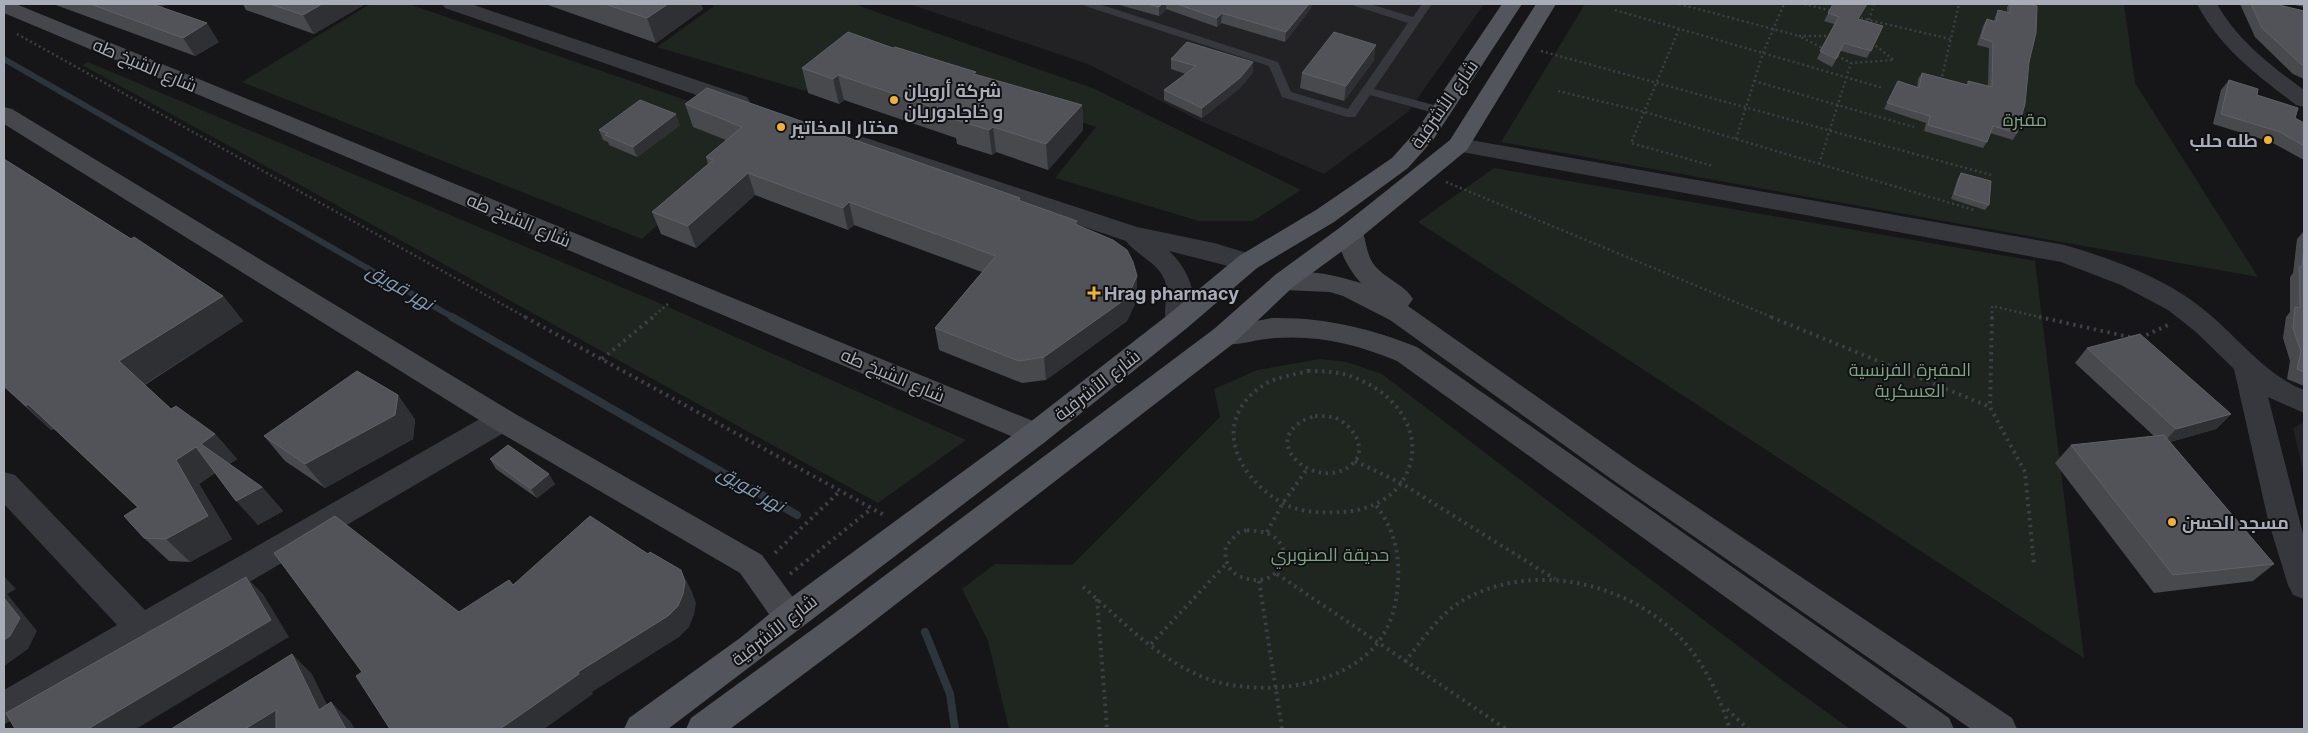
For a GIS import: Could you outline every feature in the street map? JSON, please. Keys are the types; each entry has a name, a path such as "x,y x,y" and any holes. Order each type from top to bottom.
{"main road":[{"name":"شارع الأشرفية","path":"641,729 752,648 789,617 1035,434 1178,321 1248,262 1326,216 1400,163 1425,135 1512,4"},
{"name":"شارع الأشرفية","path":"703,729 868,607 1224,336 1284,281 1351,232 1458,145 1546,4"},
{"name":"شارع الشيخ طه","path":"4,6 1035,434"},
{"path":"4,114 502,420 751,564 789,617"},
{"path":"1351,232 1352,248 1359,263 1371,278 1454,340 1493,380"},
{"path":"1248,262 1284,281 1330,283 1352,290 1400,314 1624,472 2000,729"},
{"path":"1224,336 1254,329 1285,326 1316,327 1347,332 1378,341 1407,354 1937,729"}],"street":[{"path":"452,4 764,110"},
{"path":"2206,4 2214,22 2241,53 2304,100"},
{"path":"840,136 1132,235 1214,252 1248,262"},
{"path":"1458,145 2065,254 2133,279 2192,314 2247,365 2288,397 2304,402"},
{"path":"1132,235 1159,254 1174,272 1180,290 1178,321"},
{"path":"2247,365 2294,522 2304,585"},
{"path":"4,708 502,420"},
{"path":"4,484 142,629"}],"lane":[{"path":"1089,4 1274,64 1286,94 1351,114 1427,4"},
{"path":"1359,4 1415,20"},
{"path":"1368,91 1441,111"}],"path":[{"path":"1679,4 1799,36 1850,63 1894,60 1863,36 1799,36"},
{"path":"1736,139 1763,53 1784,4"},
{"path":"1804,4 1841,13"},
{"path":"1863,36 1874,4"},
{"path":"1940,84 1959,4"},
{"path":"1615,10 1883,88"},
{"path":"1850,15 1950,39"},
{"path":"1679,29 1658,83 1631,143 1713,166"},
{"path":"12,31 77,69 908,528"},
{"path":"1521,45 1991,175"},
{"path":"1818,164 1850,63"},
{"path":"1754,81 1914,127"},
{"path":"1558,91 1645,112 1974,210"},
{"path":"1424,173 1990,408"},
{"path":"602,359 686,289"},
{"path":"2034,564 2025,472 1990,408 1992,306 2138,339 2192,314"},
{"path":"1327,371 1345,374 1366,382 1399,408 1409,424 1414,442 1413,460 1406,477 1401,482 1393,492 1376,504 1354,511 1331,513 1306,511 1283,503 1266,494 1252,482 1241,468 1232,438 1233,423 1238,409 1247,396 1267,382 1291,373 1327,371"},
{"path":"1315,416 1338,419 1356,433 1360,443 1360,452 1356,461 1348,468 1337,473 1324,474 1307,469 1293,459 1288,450 1286,441 1289,432 1295,424 1315,416"},
{"path":"1356,461 1401,482 1555,580"},
{"path":"1266,532 1283,503 1307,469"},
{"path":"763,581 840,491"},
{"path":"1083,587 1174,663 1201,676 1236,686 1276,687 1308,683 1344,668 1370,652 1378,643 1395,607 1398,578 1396,550 1391,528 1376,504"},
{"path":"763,581 871,509"},
{"path":"1247,530 1266,532 1281,544 1285,552 1282,568 1276,574 1259,581 1240,577 1227,563 1226,546 1231,539 1247,530"},
{"path":"1151,644 1227,563"},
{"path":"1276,574 1506,729"},
{"path":"1259,581 1282,729"},
{"path":"1405,662 1443,616 1465,600 1484,590 1516,582 1580,581 1616,592 1650,612 1681,638 1707,672 1725,708 1730,729"},
{"path":"1097,599 1108,729"},
{"path":"1725,708 1748,729"}],"shaded area":[{"path":"909,4 1484,4 1408,112 1324,174 1196,119 1088,64"},
{"path":"2304,422 2304,474 2293,428"}],"green space":[{"path":"370,4 409,4 766,128 642,239 242,82"},
{"path":"707,4 854,4 1095,89 1301,190 1253,221 1199,221 1055,178 1096,127 858,50 805,91 657,47 714,6"},
{"name":"مقبرة","path":"1585,4 2124,4 2135,83 2258,277 1501,142"},
{"path":"88,62 666,306 966,440 878,503 82,65"},
{"name":"المقبرة الفرنسية العسكرية","path":"1494,168 2035,261 2084,658 1418,222"},
{"name":"حديقة الصنوبري","path":"1320,359 1347,362 1382,374 1785,682 1850,729 1009,729 988,641 962,589 995,564 1072,565 1220,417 1214,389 1257,370"}],"building":[{"path":"90,4 152,4 207,23 183,38"},
{"path":"270,4 322,4 303,15"},
{"path":"605,4 668,4 647,18"},
{"path":"1147,4 1162,4 1159,7"},
{"path":"1177,4 1309,4 1286,32 1222,13 1217,18"},
{"path":"1833,4 1867,4 1858,19 1883,26 1871,51 1844,43 1836,59 1820,51 1839,17 1828,13"},
{"path":"2011,4 2037,6 2036,33 2029,62 2025,104 2017,133 1993,126 1987,142 1928,125 1930,116 1887,103 1898,81 1919,88 1922,73 1968,85 1968,81 1992,87 1993,42 1981,38 1987,19 1996,22 1998,10 2010,13"},
{"path":"2251,4 2275,4 2304,11 2304,66 2262,28"},
{"path":"848,32 893,48 895,47 976,72 974,74 1082,105 1046,144 993,127 989,130 953,119 957,115 838,75 833,79 802,68"},
{"path":"1334,32 1376,45 1346,86 1302,73"},
{"path":"1187,42 1253,62 1240,78 1202,108 1164,90 1196,66 1171,59"},
{"path":"2229,80 2258,89 2257,95 2298,108 2295,118 2304,123 2304,146 2280,132 2221,114"},
{"path":"707,88 1020,198 1018,200 1077,221 1075,224 1113,240 1127,250 1137,276 1127,298 1044,357 1019,361 935,328 996,256 849,202 843,208 748,173 688,226 652,212 713,160 706,157 742,127 685,104"},
{"path":"640,100 676,114 633,147 605,135 608,133 599,130"},
{"path":"4,159 131,239 134,237 223,296 119,361 171,409 176,406 215,434 201,444 262,487 236,501 196,447 176,460 208,516 166,539 144,538 124,516 138,507 28,404 26,406 4,386"},
{"path":"1961,173 1991,181 1989,205 1954,194"},
{"path":"2304,246 2304,372 2297,369 2301,351 2293,328 2295,307 2300,308 2299,267 2302,267"},
{"path":"2140,334 2231,414 2176,429 2087,348"},
{"path":"357,371 398,395 395,415 305,464 264,436"},
{"path":"2164,435 2274,564 2173,575 2071,445"},
{"path":"508,445 549,474 531,489 490,459"},
{"path":"335,516 459,612 509,580 513,585 590,516 648,554 650,552 681,570 685,582 683,594 678,606 668,616 578,672 579,674 500,729 390,729 356,676 362,672 274,553"},
{"path":"246,577 271,620 88,729 15,729 6,713"},
{"path":"4,598 20,618 10,636 4,640"},
{"path":"292,654 319,710 331,702 346,729 276,729 276,710 245,729 171,729"}],"waterway":[{"name":"نهر قويق","path":"4,59 454,318"},
{"name":"نهر قويق","path":"452,317 797,515"},
{"name":"نهر قويق","path":"925,632 950,694 955,729"}],"place":[{"name":"شركة أرويان و خاجادوريان","path":"894,100"},
{"name":"مختار المخاتير","path":"781,127"},
{"name":"طله حلب","path":"2268,140"},
{"name":"Hrag pharmacy","path":"1094,293"},
{"name":"مسجد الحسن","path":"2172,522"}]}
